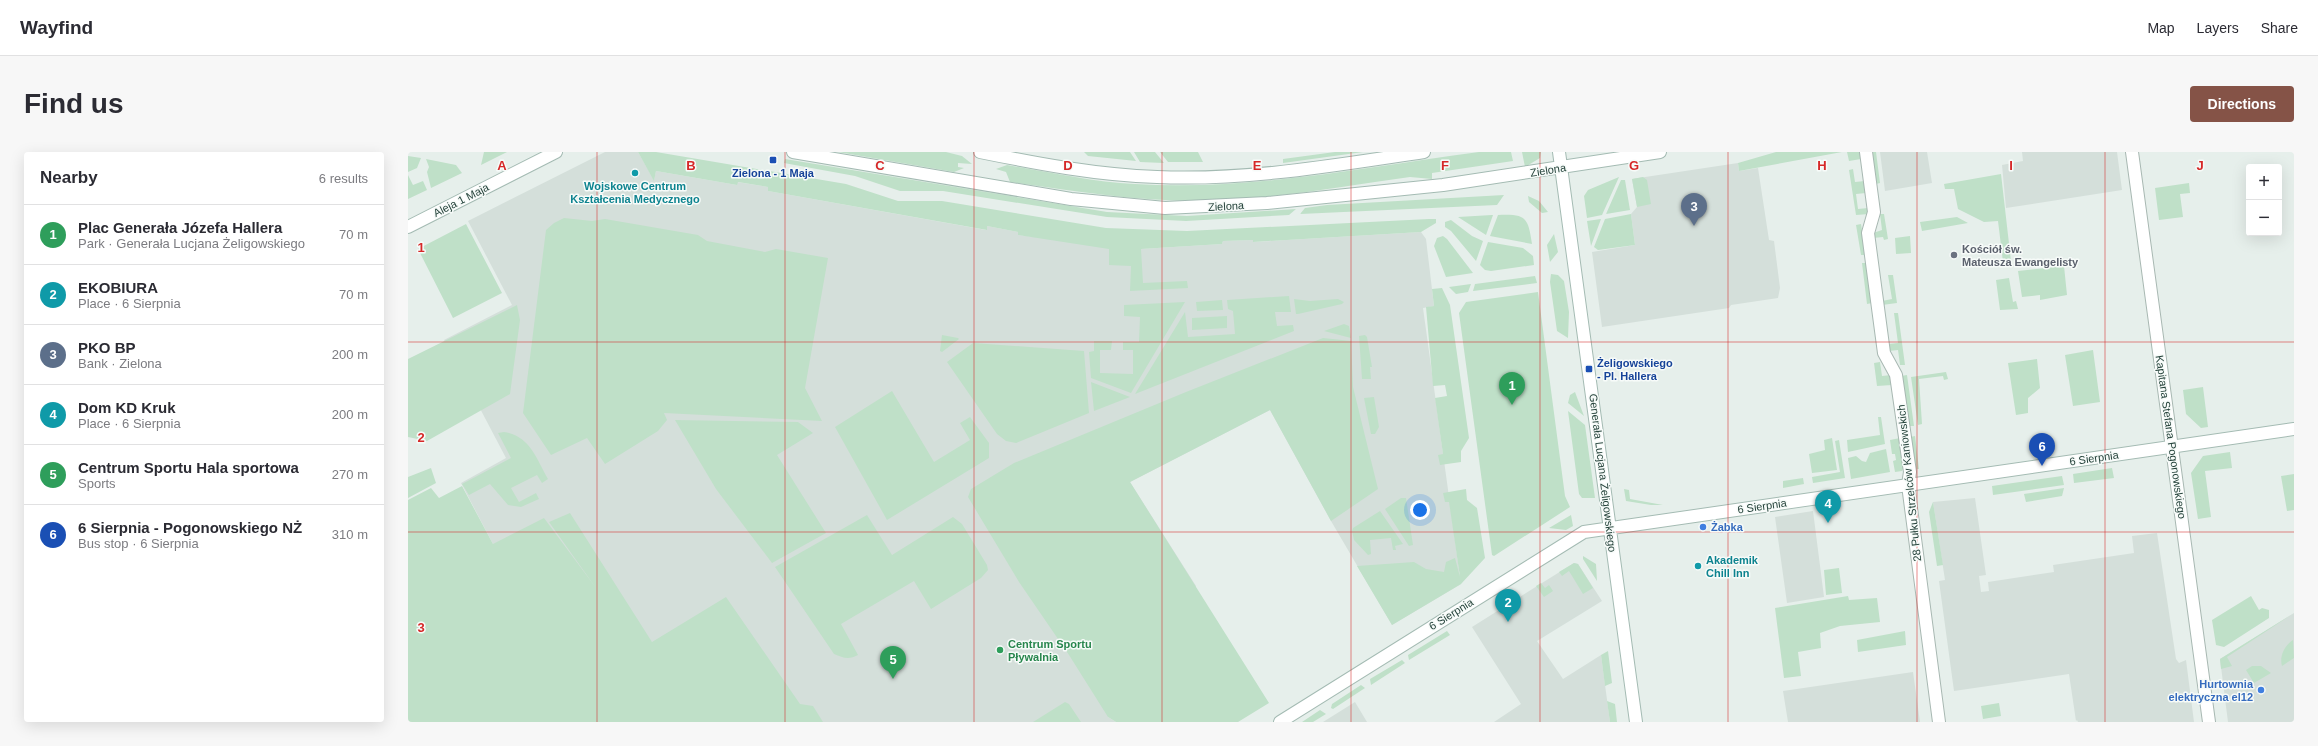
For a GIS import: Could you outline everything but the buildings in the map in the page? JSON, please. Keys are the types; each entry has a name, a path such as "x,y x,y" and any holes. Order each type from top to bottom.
{"street":[{"name":"Aleja 1 Maja","path":"408,227 541,156 556,152"},
{"name":"Zielona","path":"793,152 1071,199 1165,208 1267,203 1443,185 1660,152"},
{"path":"980,152 1002,154 1104,174 1185,178 1264,173 1424,152"},
{"name":"Generała Lucjana Żeligowskiego","path":"1559,152 1636,722"},
{"name":"28 Pułku Strzelców Kaniowskich","path":"1866,152 1874,212 1868,233 1884,353 1896,375 1910,472 1908,485 1939,722"},
{"name":"Kapitana Stefana Pogonowskiego","path":"2132,152 2209,722"},
{"name":"6 Sierpnia","path":"1280,722 1580,534 1610,528 2294,429"}],"shaded area":[{"path":"605,152 638,152 654,180 656,171 737,185 737,182 768,187 768,191 986,230 987,226 1018,232 1018,235 1141,249 1222,244 1223,241 1253,240 1254,242 1421,232 1426,239 1434,306 1423,308 1461,584 1392,625 1331,521 1270,410 1130,482 1196,586 1108,717 1116,722 789,722 652,642 493,544 461,483 506,458 444,340 512,305 468,221"},
{"path":"1880,152 1927,152 1932,183 1885,191"},
{"path":"2022,152 2117,152 2122,190 2006,208 2002,165 2023,161"},
{"path":"1738,163 1739,171 1758,168 1769,240 1774,241 1780,288 1778,298 1731,305 1729,308 1602,327 1592,252 1635,245 1631,214 1637,207 1632,179"},
{"path":"1975,498 1986,575 1979,576 1981,592 1989,591 1988,582 2054,572 2053,565 2134,553 2132,536 2157,533 2176,659 2179,663 2186,660 2194,722 2078,722 2077,720 2076,721 2069,674 1954,691 1939,581 1945,580 1933,502"},
{"path":"1813,511 1824,597 1787,603 1775,517"},
{"path":"1574,563 1578,564 1602,601 1537,641 1563,679 1601,655 1610,722 1494,722 1521,704 1472,627"},
{"path":"2294,613 2294,722 2228,722 2220,659"},
{"path":"1913,672 1920,722 1788,722 1783,691"},
{"path":"1355,702 1367,722 1323,722"}],"green space":[{"path":"484,152 507,152 481,165"},
{"path":"638,152 656,152 846,184 898,201 942,201 1106,228 1187,231 1429,219 1436,219 1436,223 1421,232 1253,242 1253,240 1223,241 1222,244 1141,249 1143,283 1187,281 1188,288 1130,291 1131,266 1109,265 1109,249 1018,235 1018,232 987,226 987,230 768,191 768,187 738,182 737,185 656,171 654,181"},
{"path":"838,152 946,152 962,156 972,164 958,163 958,167 964,168 954,172"},
{"path":"1084,152 1130,152 1136,161 1088,156"},
{"path":"1134,152 1155,152 1164,163 1140,162"},
{"path":"1160,152 1198,152 1203,162 1168,162"},
{"path":"1335,152 1363,152 1283,163 1283,159"},
{"path":"1479,152 1511,152 1513,161 1432,173 1432,179 1410,177 1304,192 1250,198 1197,201 1173,201 1126,197 1010,182 1006,172 996,169 1007,165 1119,183 1178,185 1221,184 1265,181 1351,171"},
{"path":"1522,152 1541,152 1540,158 1525,167"},
{"path":"1776,152 1842,152 1739,171 1738,163"},
{"path":"1847,152 1860,152 1861,159 1849,161"},
{"path":"1871,152 1876,152 1880,183 1876,184"},
{"path":"408,156 421,158 417,168 408,172"},
{"path":"426,159 456,165 462,173 431,188 427,172 429,167"},
{"path":"785,159 1107,212 1187,216 1296,209 1289,215 1186,221 1107,217 943,191 900,191 855,176 784,163"},
{"path":"1853,169 1855,182 1865,181 1866,193 1856,194 1858,209 1868,208 1869,214 1856,215 1849,170"},
{"path":"2001,174 2011,261 2003,262 1998,221 1984,222 1958,209 1954,189 1945,189 1944,184"},
{"path":"408,175 413,185 423,181 427,190 408,199"},
{"path":"1619,177 1602,215 1587,218 1584,196 1588,190"},
{"path":"1643,177 1647,180 1651,204 1637,207 1632,179"},
{"path":"1621,180 1625,180 1630,210 1606,214"},
{"path":"2189,183 2190,193 2180,194 2183,217 2159,220 2155,188"},
{"path":"1504,195 1497,205 1300,214 1305,208 1327,205"},
{"path":"1528,196 1539,201 1548,212 1542,213 1529,202"},
{"path":"1631,214 1635,245 1598,250 1594,247 1605,219"},
{"path":"1880,214 1884,214 1888,239 1884,240 1883,237 1873,238 1873,233 1882,230"},
{"path":"1492,215 1486,235 1458,217"},
{"path":"1498,215 1515,215 1524,219 1529,228 1532,244 1490,236"},
{"path":"1957,217 1968,223 1922,231 1920,222"},
{"path":"564,218 592,221 605,219 698,235 707,241 765,252 776,249 828,258 805,388 822,421 664,413 667,420 658,431 605,464 587,438 551,455 523,413 546,230 554,223"},
{"path":"1601,219 1591,246 1587,221"},
{"path":"1451,220 1472,236 1483,241 1476,261 1451,231 1445,227 1445,222"},
{"path":"466,224 502,293 453,318 418,249"},
{"path":"1861,224 1866,255 1861,255 1856,225"},
{"path":"1554,234 1558,252 1550,262 1547,245"},
{"path":"1443,236 1447,239 1473,273 1446,277 1434,246 1437,238"},
{"path":"1910,236 1911,253 1896,254 1895,238"},
{"path":"1488,242 1523,248 1533,256 1534,265 1491,271 1485,270 1480,265"},
{"path":"1862,263 1866,263 1872,303 1867,304"},
{"path":"2064,266 2067,295 2040,300 2040,295 2022,297 2018,271"},
{"path":"1551,274 1558,275 1564,281 1569,312 1568,338 1557,331 1550,282"},
{"path":"1888,275 1893,275 1897,303 1882,305 1882,301 1892,299"},
{"path":"1535,276 1537,283 1473,291 1475,284"},
{"path":"2009,278 2013,302 2016,301 2018,309 2000,310 1996,280"},
{"path":"1471,284 1468,292 1456,294 1449,287"},
{"path":"1442,288 1450,305 1469,438 1461,451 1461,462 1440,465 1438,455 1443,454 1435,398 1447,396 1445,385 1433,386 1426,307 1434,306 1432,289"},
{"path":"1538,292 1565,496 1570,507 1494,556 1492,555 1459,313 1466,302"},
{"path":"1289,296 1291,312 1275,312 1277,326 1293,325 1294,331 1135,394 1185,312 1188,337 1235,334 1233,311 1228,309 1227,300"},
{"path":"1294,299 1310,301 1338,299 1344,302 1342,304 1296,314"},
{"path":"1222,300 1223,310 1197,311 1196,302"},
{"path":"1185,302 1131,393 1091,378 1089,352 1094,351 1094,341 1112,341 1111,350 1100,350 1100,373 1133,374 1133,350 1123,350 1123,342 1139,342 1140,317 1124,316 1124,305"},
{"path":"517,305 520,320 510,394 427,441 408,437 408,359"},
{"path":"1894,313 1898,313 1905,365 1900,365 1898,350 1889,351 1888,344 1898,343"},
{"path":"1227,316 1227,328 1192,330 1192,318"},
{"path":"1344,324 1349,326 1351,338 1324,331"},
{"path":"942,335 959,339 942,352 940,351"},
{"path":"1365,335 1367,337 1372,367 1370,367 1371,379 1362,379 1359,336"},
{"path":"1323,338 1351,341 1353,387 1378,489 1331,521 1270,410 1130,482 1269,703 1238,722 1116,722 1108,717 1069,655 1019,582 968,497 971,489 1014,463 1186,392"},
{"path":"973,343 1084,351 1089,413 1016,443 1006,441 997,434 947,362"},
{"path":"2093,350 2100,402 2073,406 2065,355"},
{"path":"2037,359 2040,388 2028,398 2028,413 2016,415 2008,363"},
{"path":"1880,362 1882,376 1891,375 1892,385 1877,386 1874,363"},
{"path":"1946,372 1948,379 1944,380 1943,376 1919,379 1922,424 1918,425 1911,377"},
{"path":"1907,375 1914,426 1908,426 1901,376"},
{"path":"1091,382 1130,397 1094,411"},
{"path":"2203,387 2208,427 2201,428 2186,414 2183,390"},
{"path":"892,391 934,462 970,440 960,423 970,417 989,443 989,458 887,520 835,427"},
{"path":"1575,392 1584,416 1568,403 1570,395"},
{"path":"1374,397 1379,427 1375,434 1371,434 1364,398"},
{"path":"1568,411 1585,425 1595,498 1582,498 1579,494"},
{"path":"1878,417 1881,417 1885,444 1848,452 1847,440 1880,435"},
{"path":"675,420 798,422 813,433 777,455 826,533 772,563 716,489"},
{"path":"504,432 513,434 526,443 536,456 548,479 542,483 537,475 511,488 519,502 536,493 539,499 521,507 508,505 490,484 469,495 462,484 511,458 498,433"},
{"path":"1915,436 1919,469 1916,469 1910,437"},
{"path":"1832,438 1837,470 1812,473 1809,454 1825,450 1824,440"},
{"path":"1900,438 1903,468 1902,471 1895,472 1893,461 1896,460 1895,454 1892,454 1890,440"},
{"path":"1839,440 1845,478 1813,483 1812,477 1840,472 1835,441"},
{"path":"1886,449 1890,472 1851,479 1848,458 1856,456 1862,461 1866,462 1870,453"},
{"path":"2230,452 2232,468 2205,471 2211,517 2198,519 2191,473 2203,456"},
{"path":"431,468 436,483 408,498 408,477"},
{"path":"2112,468 2114,478 2074,483 2073,474"},
{"path":"2294,474 2294,510 2287,511 2281,476"},
{"path":"2062,476 2064,485 1993,495 1992,486"},
{"path":"1803,478 1804,484 1783,488 1783,481"},
{"path":"462,486 493,544 544,518 596,588 549,522 570,513 652,642 726,597 800,704 813,706 823,722 408,722 408,500 431,488 439,498"},
{"path":"2064,488 2062,496 2026,502 2024,494"},
{"path":"1466,489 1467,500 1477,508 1485,558 1461,584 1392,625 1357,566 1414,562 1426,569 1444,572 1446,562 1455,558 1460,577 1449,502 1445,502 1443,493"},
{"path":"1624,489 1629,490 1630,499 1663,505 1651,505 1626,501"},
{"path":"1401,498 1406,498 1413,545 1409,546 1385,509"},
{"path":"1933,502 1943,565 1937,566 1929,512"},
{"path":"1380,511 1403,544 1395,546 1396,550 1393,550 1391,538 1370,540 1371,554 1368,555 1354,540 1352,531 1353,528"},
{"path":"867,515 892,555 953,517 962,524 987,565 988,570 981,578 931,609 914,581 841,624 858,655 852,658 840,657 834,654 775,567"},
{"path":"1571,515 1573,526 1566,530 1549,528"},
{"path":"1583,556 1596,564 1597,581 1583,559"},
{"path":"1574,563 1578,564 1593,588 1583,594 1569,571 1562,576 1559,572"},
{"path":"1839,568 1842,593 1826,595 1824,570"},
{"path":"1541,583 1545,588 1549,585 1553,591 1544,597 1536,586"},
{"path":"1848,596 1849,600 1877,598 1880,622 1840,626 1820,633 1821,648 1798,652 1801,676 1784,678 1775,608"},
{"path":"2251,596 2259,610 2262,608 2269,610 2269,618 2224,647 2216,645 2212,620"},
{"path":"2294,613 2227,657 2232,666 2221,669 2220,659"},
{"path":"1447,631 1450,635 1409,660 1408,655"},
{"path":"1905,631 1906,645 1858,652 1857,640"},
{"path":"2293,640 2294,658 2282,666 2281,658 2283,651"},
{"path":"1608,651 1612,683 1605,686 1601,655"},
{"path":"1402,660 1405,663 1371,685 1370,679"},
{"path":"2252,666 2261,666 2271,673 2254,683 2246,670"},
{"path":"1361,685 1365,688 1333,709 1331,708 1332,704"},
{"path":"1607,701 1615,704 1617,722 1610,722"},
{"path":"1065,702 1069,704 1081,722 1033,722"},
{"path":"1999,703 2001,716 1983,719 1981,706"},
{"path":"1320,710 1326,714 1313,722 1302,722"}],"place":[{"name":"Zielona - 1 Maja","path":"773,160"},
{"name":"Wojskowe Centrum Kształcenia Medycznego","path":"635,173"},
{"name":"PKO BP","path":"1694,226"},
{"name":"Kościół św. Mateusza Ewangelisty","path":"1954,255"},
{"name":"Żeligowskiego - Pl. Hallera","path":"1589,369"},
{"name":"Plac Generała Józefa Hallera","path":"1512,405"},
{"name":"6 Sierpnia - Pogonowskiego NŻ","path":"2042,466"},
{"name":"Dom KD Kruk","path":"1828,523"},
{"name":"Żabka","path":"1703,527"},
{"name":"Akademik Chill Inn","path":"1698,566"},
{"name":"EKOBIURA","path":"1508,622"},
{"name":"Centrum Sportu Pływalnia","path":"1000,650"},
{"name":"Centrum Sportu Hala sportowa","path":"893,679"},
{"name":"Hurtownia elektryczna el12","path":"2261,690"}]}
